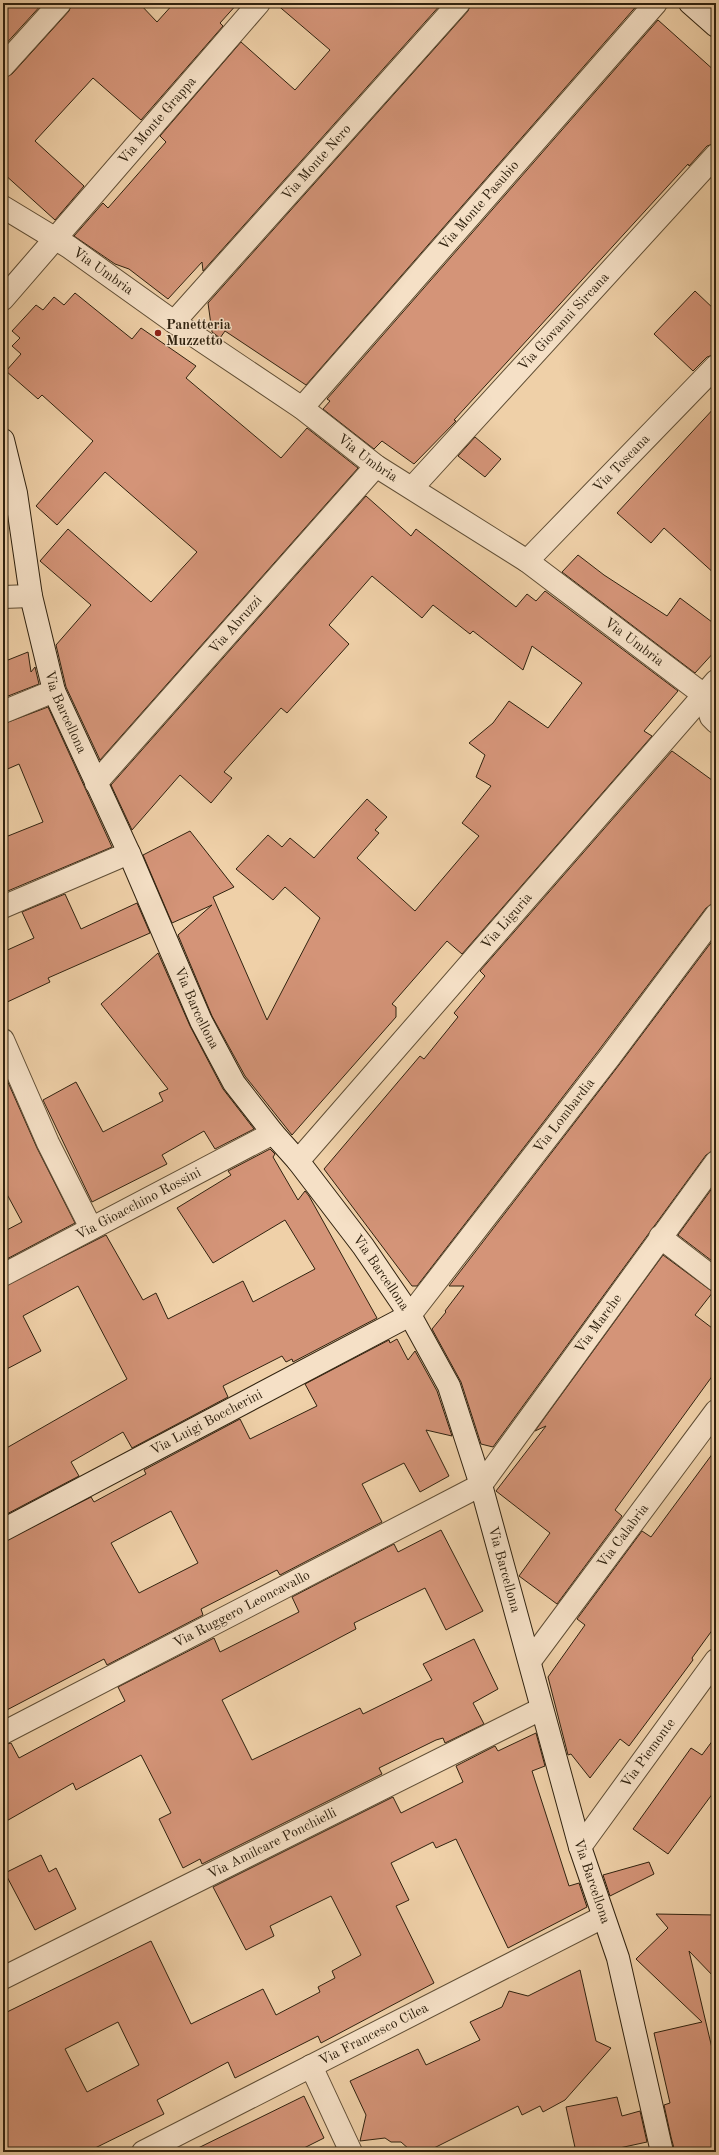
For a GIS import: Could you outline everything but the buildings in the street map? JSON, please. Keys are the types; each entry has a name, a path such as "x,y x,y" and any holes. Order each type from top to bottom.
{"street":[{"path":"3,66 60,3"},
{"name":"Via Monte Grappa","path":"55,237 259,3"},
{"name":"Via Monte Nero","path":"174,322 459,3"},
{"name":"Via Monte Pasubio","path":"302,408 656,3"},
{"path":"690,3 716,26"},
{"name":"Via Giovanni Sircana","path":"412,488 716,155"},
{"name":"Via Umbria","path":"3,207 55,237 174,322 302,408 376,466 527,561 710,688"},
{"path":"3,299 45,252 55,237"},
{"name":"Via Toscana","path":"527,561 716,366"},
{"name":"Via Barcellona","path":"3,440 16,493 31,596 54,691 129,853 201,1021 234,1083 273,1133 298,1161 363,1246 410,1315 449,1386 481,1484 530,1661 541,1709 580,1847 618,1958 662,2152"},
{"name":"Via Abruzzi","path":"96,783 376,466"},
{"path":"3,597 31,596"},
{"path":"710,688 711,717 716,722"},
{"name":"Via Liguria","path":"298,1161 710,688"},
{"path":"3,712 54,691"},
{"path":"3,907 129,853"},
{"name":"Via Lombardia","path":"410,1315 609,1058 716,915"},
{"path":"3,1040 48,1143 90,1228"},
{"name":"Via Gioacchino Rossini","path":"3,1275 273,1133"},
{"name":"Via Marche","path":"481,1484 716,1162"},
{"path":"660,1237 716,1280"},
{"name":"Via Luigi Boccherini","path":"3,1530 410,1315"},
{"name":"Via Calabria","path":"530,1661 716,1411"},
{"name":"Via Ruggero Leoncavallo","path":"3,1733 481,1484"},
{"name":"Via Piemonte","path":"580,1847 716,1660"},
{"name":"Via Amilcare Ponchielli","path":"3,1978 541,1709"},
{"name":"Via Francesco Cilea","path":"143,2152 603,1917"},
{"path":"311,2066 351,2152"}],"place":[{"name":"Panetteria Muzzetto","path":"158,333"}]}
